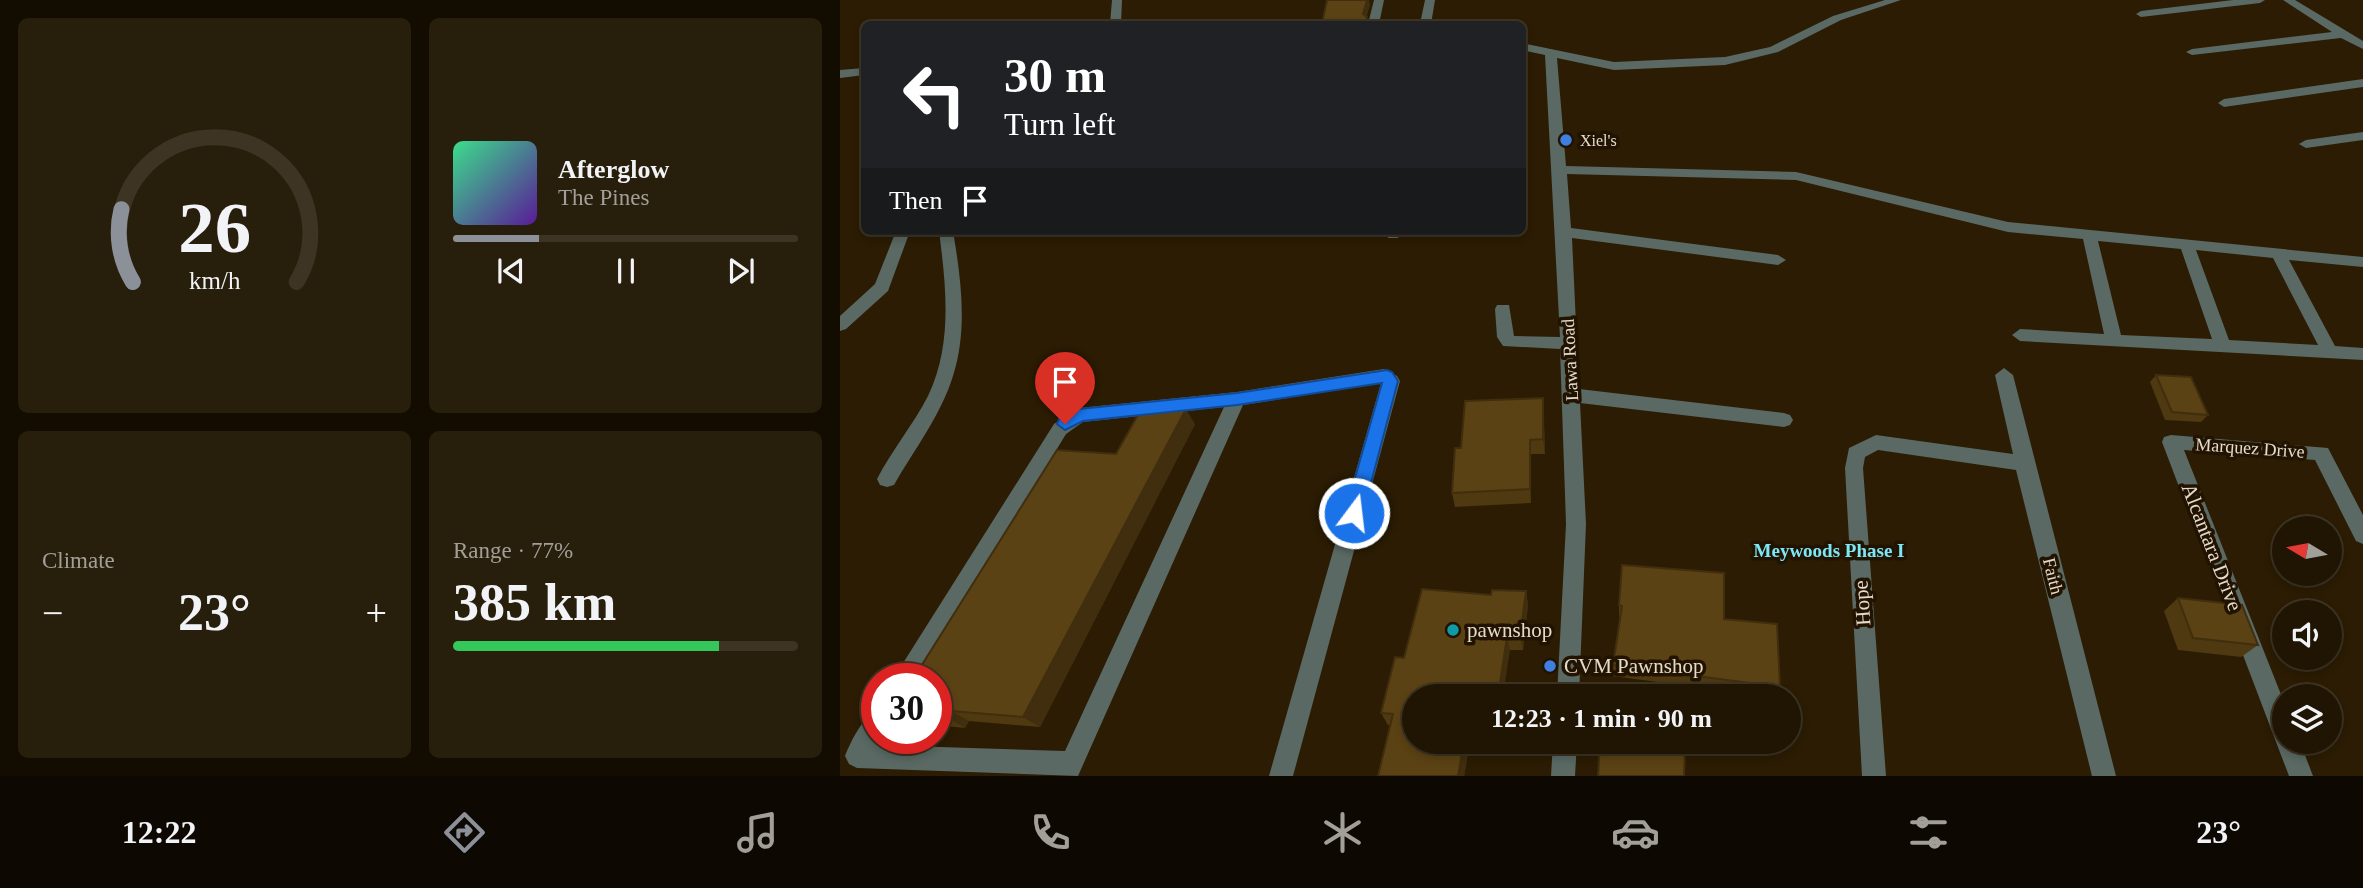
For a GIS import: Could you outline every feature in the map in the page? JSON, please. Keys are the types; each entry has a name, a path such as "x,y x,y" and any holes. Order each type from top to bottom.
{"street":[{"path":"1116,21 1117,0"},
{"path":"1375,21 1379,0"},
{"path":"1426,21 1430,0"},
{"path":"1526,47 1614,66 1725,61 1774,50 1838,18 1896,0"},
{"path":"2141,14 2260,0"},
{"path":"2288,0 2363,46"},
{"path":"2192,52 2343,34"},
{"name":"Lawa Road","path":"1551,53 1564,232 1576,524 1568,684"},
{"path":"840,74 861,72"},
{"path":"840,88 861,72"},
{"path":"2224,103 2363,83"},
{"path":"2306,144 2363,136"},
{"path":"1558,170 1796,176 2008,227 2363,262"},
{"path":"1564,232 1778,260"},
{"path":"840,325 882,287 902,235"},
{"path":"887,479 945,377 954,335 953,277 947,235"},
{"path":"2089,235 2114,340"},
{"path":"2187,245 2223,347"},
{"path":"2280,255 2330,353"},
{"path":"1503,309 1505,337 1509,342 1568,343"},
{"path":"2020,335 2363,354"},
{"name":"Faith","path":"2004,375 2104,776"},
{"path":"914,663 1065,424 1079,415 1237,399 1387,376 1391,381 1281,776"},
{"path":"1572,395 1784,420"},
{"path":"861,749 857,756 1069,770 1237,399"},
{"name":"Hope","path":"1874,776 1854,468 1856,453 1876,442 2024,463"},
{"name":"Marquez Drive","path":"2171,442 2321,453 2363,535"},
{"name":"Alcantara Drive","path":"2171,442 2272,701"},
{"path":"1563,776 1564,754"},
{"path":"2293,754 2301,776"}],"building":[{"path":"1327,0 1367,0 1363,14 1367,17 1366,21 1323,21"},
{"path":"2156,375 2191,377 2208,415 2172,412"},
{"path":"1543,398 1543,439 1530,440 1530,489 1452,493 1455,448 1461,448 1465,401"},
{"path":"1143,406 1186,409 1023,717 952,711 952,663 923,663 1057,450 1116,454"},
{"path":"1622,565 1724,573 1724,619 1777,624 1780,684 1757,684 1613,665 1622,606 1619,605"},
{"path":"1422,589 1491,595 1492,590 1526,591 1520,637 1507,637 1500,684 1402,684 1402,754 1462,754 1458,776 1378,776 1393,714 1381,713 1395,657 1404,658"},
{"path":"2178,598 2242,605 2258,645 2193,638"},
{"path":"1599,754 1685,754 1684,776 1598,776"}],"place":[{"name":"Xiel's","path":"1566,140"},
{"name":"pawnshop","path":"1453,630"},
{"name":"CVM Pawnshop","path":"1550,666"}],"district":[{"name":"Meywoods Phase I","path":"1829,550"}],"route":[{"path":"1065,424 1079,415 1237,399 1387,376 1391,381 1354,513"}]}
